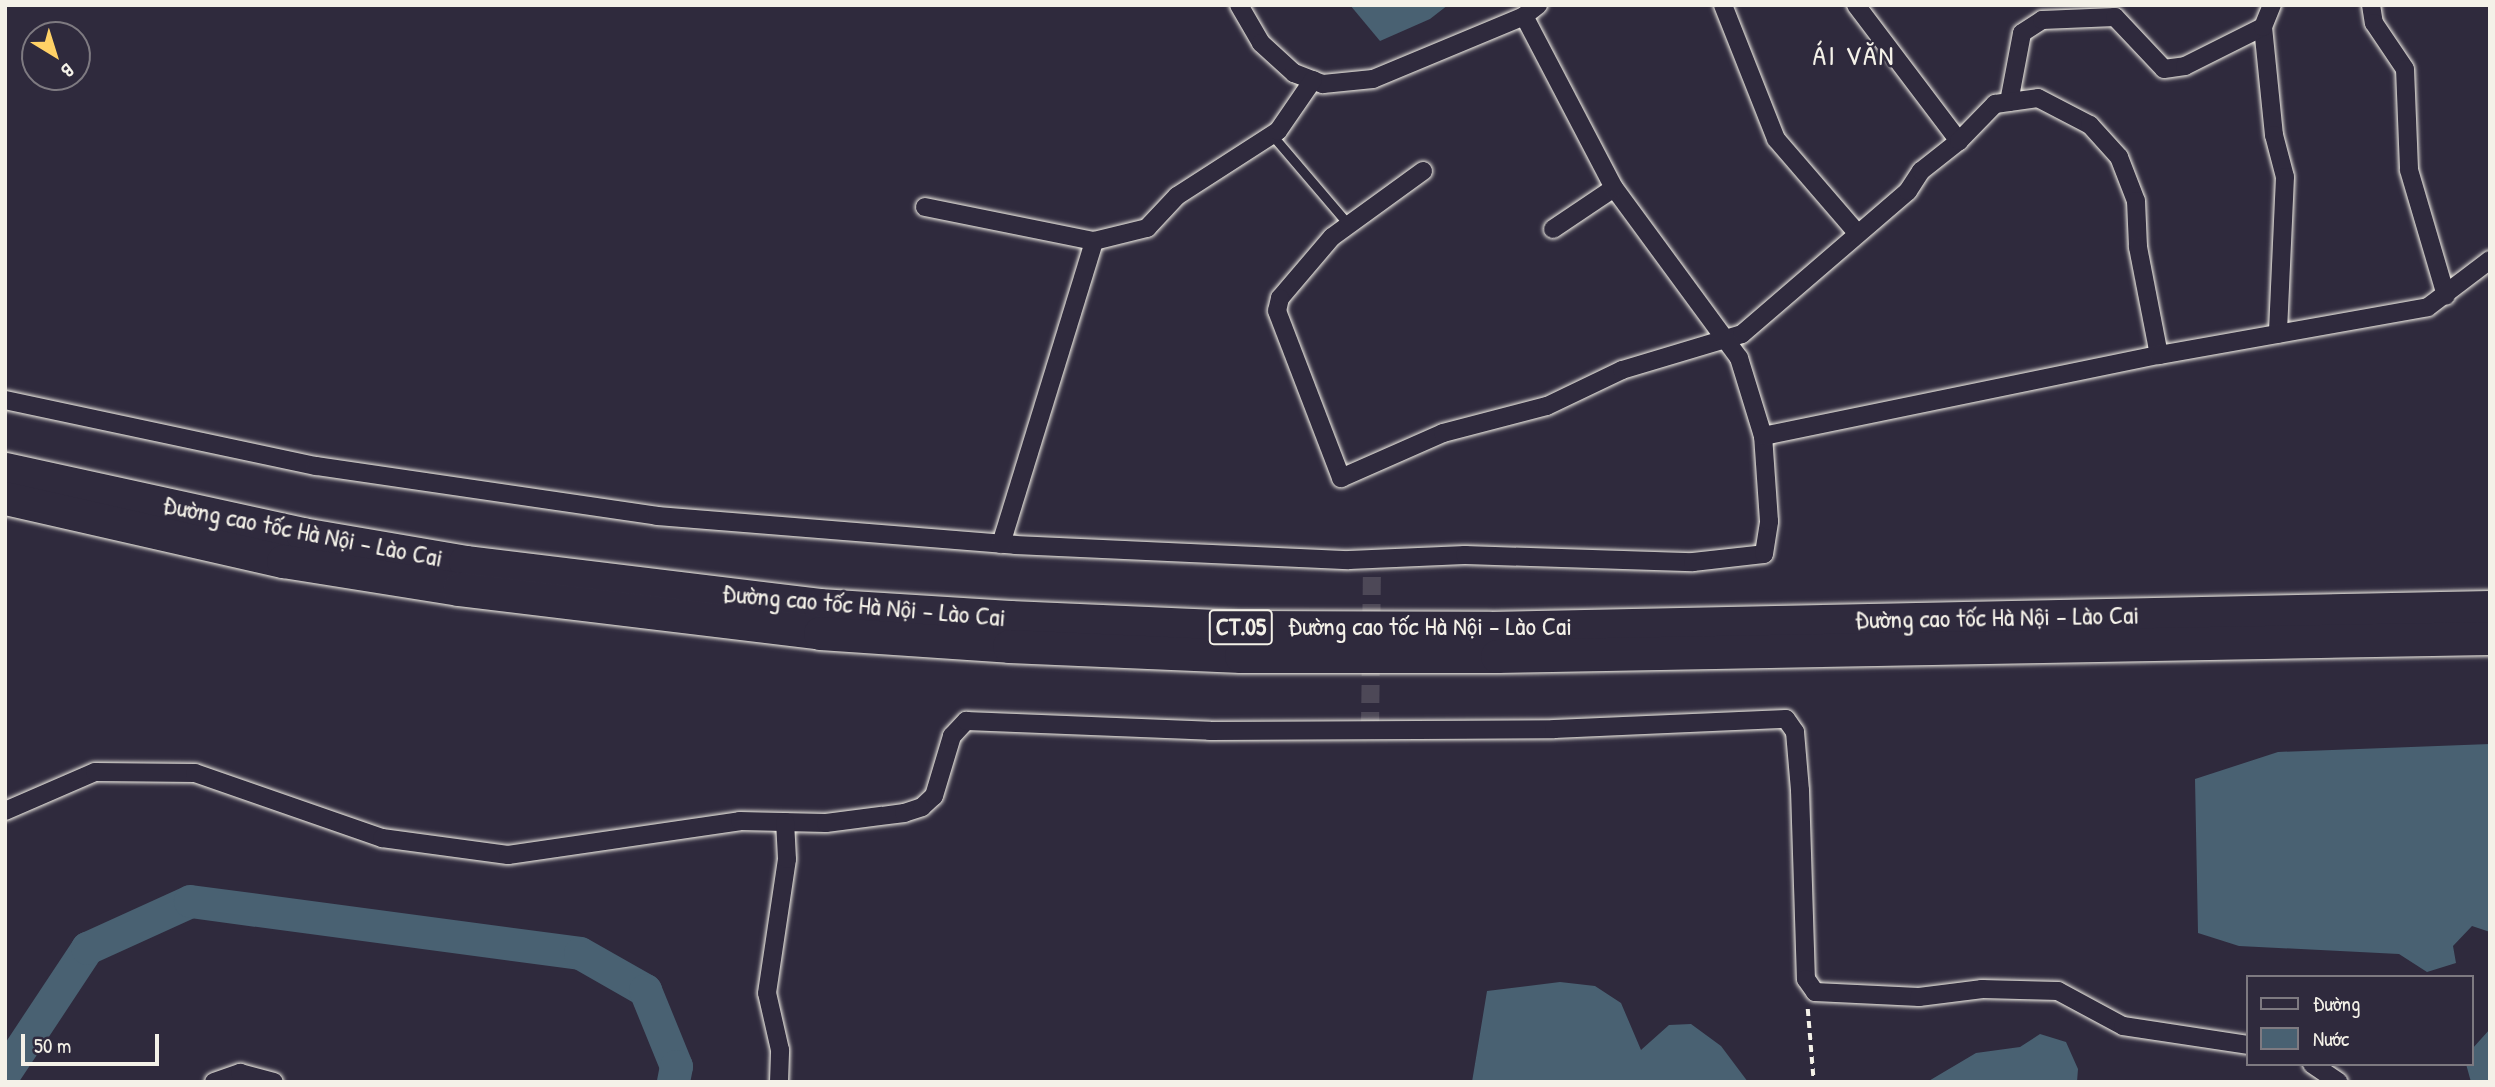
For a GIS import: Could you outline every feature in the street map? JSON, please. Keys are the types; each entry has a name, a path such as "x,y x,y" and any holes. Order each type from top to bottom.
{"highway":[{"name":"Đường cao tốc Hà Nội - Lào Cai","path":"5,469 302,534 465,562 805,603 1010,617 1239,627 1489,628 2490,607"},
{"name":"Đường cao tốc Hà Nội - Lào Cai","path":"5,498 283,561 486,593 820,633 1009,646 1241,656 1497,656 2490,638"}],"street":[{"path":"5,400 316,466 512,498 657,516 1001,544 1349,560 1465,555 1746,559 1764,554 1768,545 1763,436 1739,358 1614,188 1531,11 1373,79 1323,84 1294,73 1261,43 1240,5"},
{"path":"1723,5 1776,139 1858,234"},
{"path":"1856,5 1959,142"},
{"path":"2272,5 2263,27 2274,135 2285,177 2278,334"},
{"path":"2371,5 2374,23 2405,68 2409,170 2446,296"},
{"path":"2009,102 2022,33 2060,12 2115,17 2164,69 2185,66 2263,27"},
{"path":"925,207 1094,242 1147,228 1177,196 1272,135 1313,80"},
{"path":"1423,171 1332,237 1280,298 1277,311 1340,478 1443,433 1547,406 1622,370 1742,334 1908,191 1921,172 1959,142 1995,104 2038,98 2090,125 2119,157 2136,201 2138,247 2159,355"},
{"path":"1553,229 1614,188"},
{"path":"1001,544 1094,242"},
{"path":"1763,436 2159,355 2428,307 2446,296 2490,260"},
{"path":"5,811 95,772 195,773 382,838 508,855 740,821 826,823 922,807 934,796 953,736 966,721 1210,731 1554,729 1786,719 1795,732 1800,790 1806,979 1815,992 1893,996 1982,989 2058,991 2123,1026 2246,1045"},
{"path":"779,1082 780,1050 767,993 787,859 785,822"},
{"path":"2315,1066 2339,1082"},
{"path":"214,1082 240,1073 274,1082"}],"lane":[{"path":"1272,135 1349,225"}],"path":[{"path":"1806,979 1814,1082"}],"water":[{"path":"1350,5 1448,5 1430,19 1380,41"},
{"path":"2490,744 2490,932 2472,926 2453,946 2456,963 2427,972 2399,954 2239,946 2198,933 2195,779 2278,752"},
{"path":"1560,982 1595,986 1621,1003 1641,1050 1669,1025 1691,1024 1721,1046 1748,1082 1472,1082 1487,991"},
{"path":"2490,1029 2490,1082 2471,1082 2467,1066 2474,1066 2474,1047"},
{"path":"2040,1034 2066,1042 2078,1069 2077,1082 1927,1082 1976,1053 2020,1047"}],"waterway":[{"path":"5,1072 87,948 190,901 580,953 645,990 676,1066 673,1082"}],"tunnel":[{"path":"1370,730 1372,559"}],"district":[{"name":"ÁI VĂN","path":"1854,55"}]}
